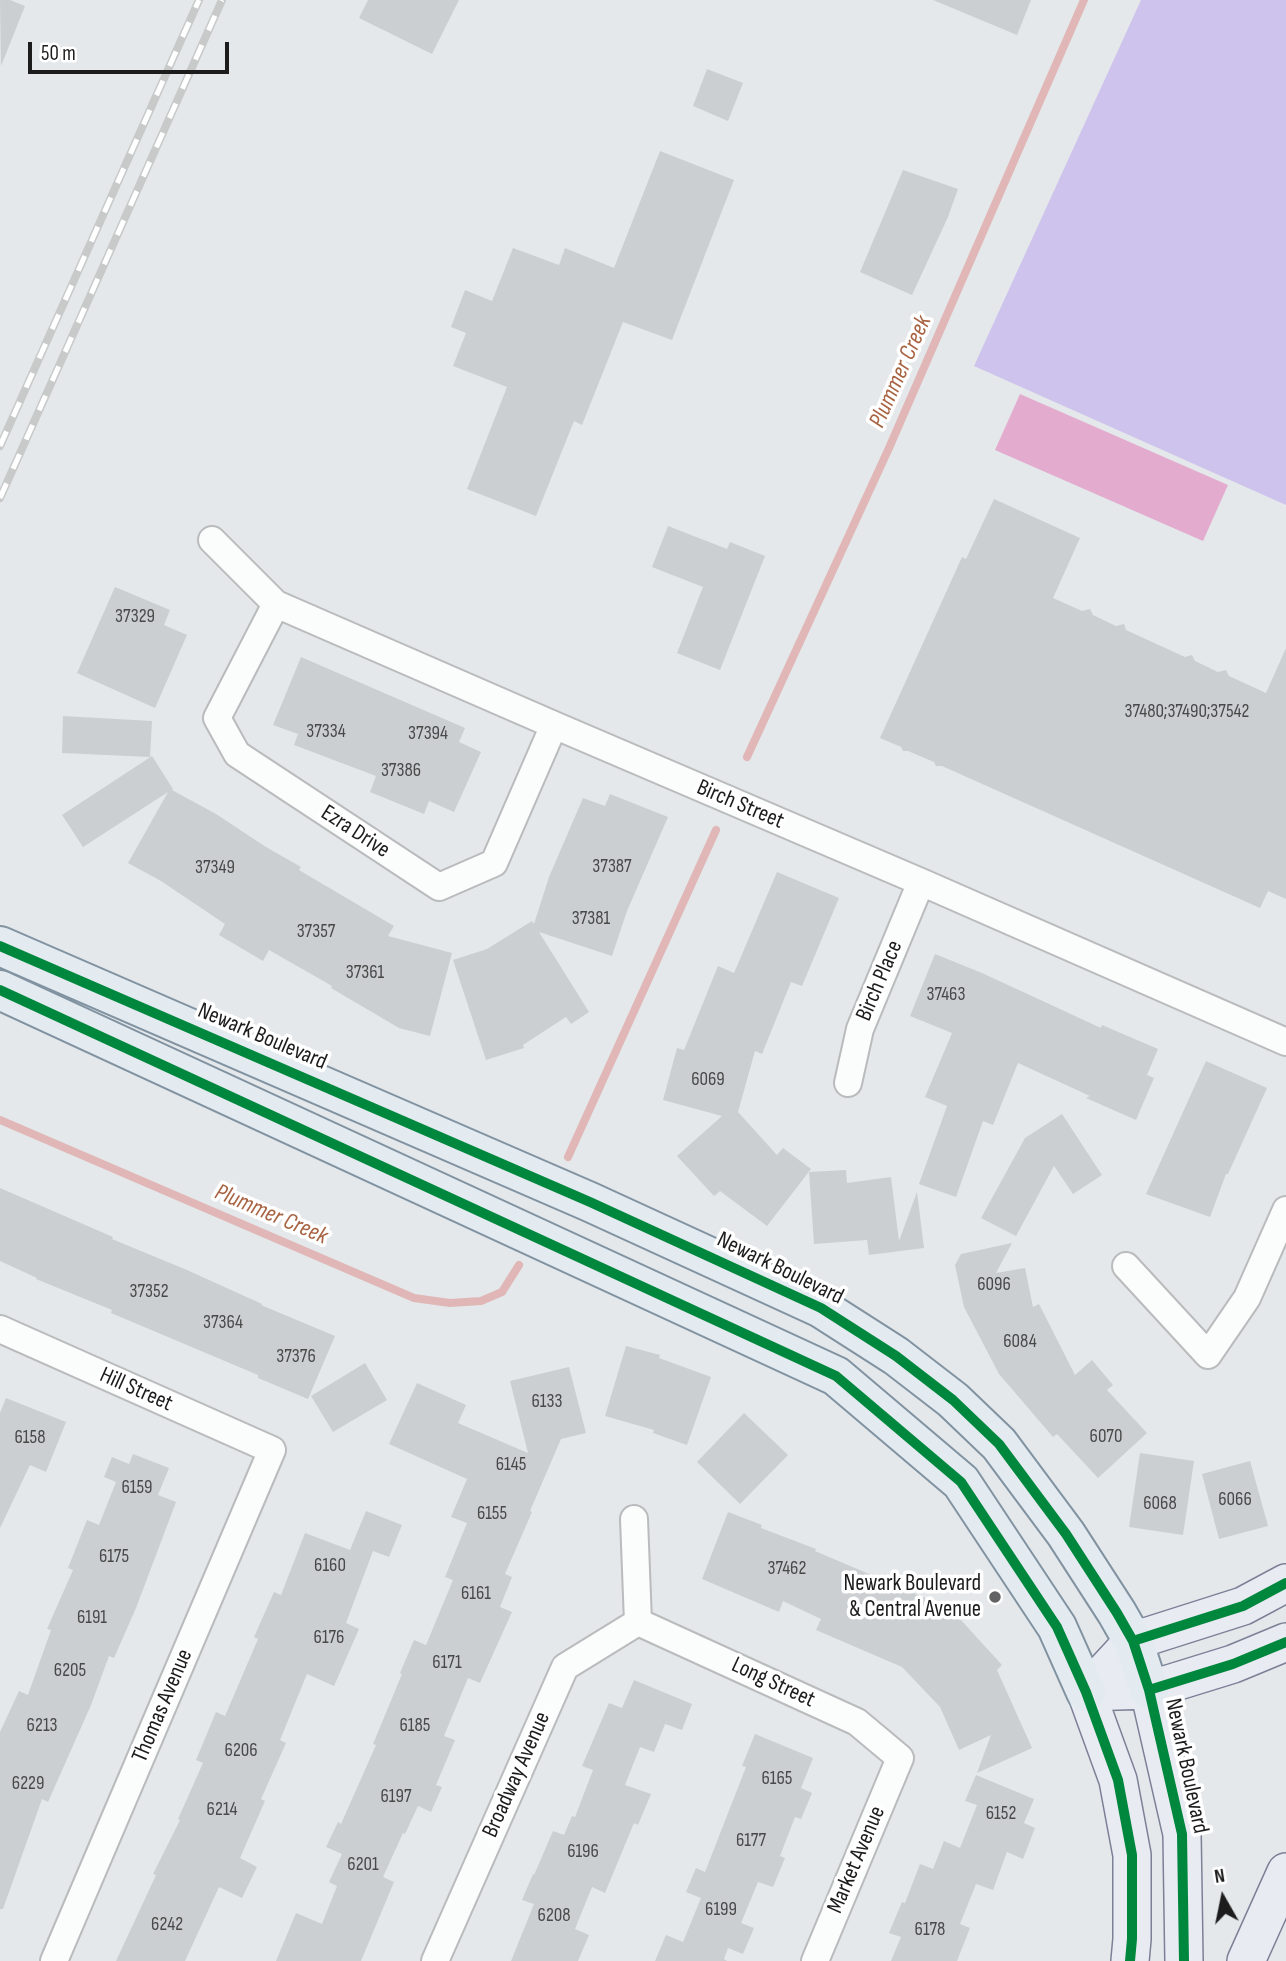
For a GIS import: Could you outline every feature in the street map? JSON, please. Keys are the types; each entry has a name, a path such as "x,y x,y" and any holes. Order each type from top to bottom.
{"main road":[{"name":"Newark Boulevard","path":"0,946 590,1202 821,1308 953,1400 999,1444 1066,1534 1133,1641 1149,1690 1182,1834 1184,1961"},
{"path":"0,990 836,1376 961,1482 1057,1628 1086,1692 1118,1780 1132,1855 1130,1961"},
{"path":"1086,1692 1133,1641 1243,1606 1286,1583"},
{"path":"1086,1692 1149,1690 1233,1664 1286,1642"},
{"path":"1247,1961 1286,1872"}],"street":[{"name":"Birch Street","path":"212,540 276,604 921,881 1286,1042"},
{"name":"Ezra Drive","path":"276,604 217,718 237,754 439,887 494,863 554,725"},
{"name":"Birch Place","path":"848,1083 860,1029 921,881"},
{"path":"1126,1266 1208,1355 1247,1298 1286,1210"},
{"name":"Hill Street","path":"0,1329 272,1450"},
{"name":"Thomas Avenue","path":"54,1961 272,1450"},
{"path":"634,1519 638,1622"},
{"name":"Long Street","path":"638,1622 857,1722 900,1758"},
{"name":"Broadway Avenue","path":"435,1961 565,1667 638,1622"},
{"name":"Market Avenue","path":"815,1961 900,1758"}],"shaded area":[{"path":"1141,0 1286,0 1286,505 974,366"},
{"path":"1020,394 1228,485 1203,541 995,450"}],"building":[{"path":"0,0 10,0 25,6 1,66"},
{"path":"368,0 459,0 432,54 359,18"},
{"path":"933,0 1031,0 1017,35"},
{"path":"707,69 743,83 728,121 693,106"},
{"path":"660,151 734,180 672,340 623,322 582,425 574,421 536,516 467,489 507,387 453,366 466,333 451,327 465,290 492,301 513,248 559,265 565,248 614,268"},
{"path":"903,170 958,189 912,295 860,272"},
{"path":"994,499 1080,538 1053,598 1082,611 1090,609 1093,615 1116,626 1124,624 1126,630 1185,657 1192,655 1195,661 1218,672 1226,670 1229,676 1266,693 1286,648 1286,899 1268,891 1260,908 942,766 936,766 934,762 903,751 901,747 880,738 962,557 966,559"},
{"path":"668,526 727,549 730,542 765,556 720,670 677,653 703,587 652,567"},
{"path":"115,587 170,610 164,625 187,635 155,708 77,673"},
{"path":"301,657 465,728 459,742 481,752 454,812 429,801 424,814 370,792 376,776 294,745 298,734 273,725"},
{"path":"63,716 152,721 150,757 62,753"},
{"path":"152,756 172,790 216,814 301,867 299,870 394,926 388,936 452,953 430,1036 399,1028 269,950 263,961 219,935 225,924 161,881 128,863 168,792 83,847 62,815"},
{"path":"610,794 668,817 627,911 612,956 539,932 589,1012 571,1024 566,1017 523,1045 524,1048 486,1060 453,960 487,949 532,921 534,924 549,877 583,798 605,806"},
{"path":"777,872 839,898 802,986 791,982 762,1054 755,1051 738,1112 777,1155 783,1148 811,1169 767,1226 720,1191 714,1196 677,1156 722,1116 663,1100 677,1048 684,1050 718,966 734,973"},
{"path":"935,954 1101,1028 1102,1025 1158,1049 1147,1075 1154,1078 1136,1120 1018,1063 993,1125 983,1121 956,1197 919,1184 947,1106 925,1097 952,1033 910,1016"},
{"path":"1206,1061 1267,1088 1226,1174 1210,1217 1146,1194"},
{"path":"1062,1114 1102,1175 1073,1194 1054,1166 1016,1236 981,1218 1025,1138"},
{"path":"846,1170 847,1183 891,1177 899,1241 917,1192 924,1248 869,1255 867,1240 814,1244 809,1172"},
{"path":"0,1188 335,1336 308,1399 0,1261"},
{"path":"1012,1243 996,1273 1025,1268 1033,1307 1039,1304 1075,1375 1092,1360 1113,1385 1107,1390 1147,1433 1098,1478 1057,1434 1053,1437 999,1374 964,1307 955,1265 961,1254"},
{"path":"626,1346 660,1355 659,1358 711,1377 687,1445 653,1433 654,1430 605,1416"},
{"path":"365,1363 387,1400 333,1432 311,1396"},
{"path":"569,1367 586,1433 561,1439 530,1511 532,1512 505,1574 512,1577 500,1607 512,1612 480,1683 468,1678 444,1736 455,1740 436,1785 442,1787 431,1812 418,1806 405,1834 403,1833 383,1877 394,1882 361,1961 276,1961 296,1913 322,1924 337,1886 329,1882 342,1854 326,1847 338,1822 341,1824 376,1745 373,1744 414,1640 426,1645 453,1580 445,1577 467,1523 451,1517 467,1479 389,1444 417,1383 466,1405 458,1423 528,1453 510,1381"},
{"path":"6,1398 66,1422 46,1472 30,1465 0,1528 0,1413"},
{"path":"744,1413 788,1455 740,1504 697,1462"},
{"path":"1140,1453 1194,1461 1183,1535 1129,1527"},
{"path":"133,1454 169,1468 158,1495 176,1502 136,1608 114,1658 109,1656 91,1705 48,1802 42,1799 3,1909 0,1909 0,1732 19,1691 28,1695 51,1630 47,1629 73,1570 68,1568 87,1520 99,1525 116,1482 104,1477 112,1457 129,1464"},
{"path":"1250,1461 1268,1526 1219,1539 1202,1474"},
{"path":"366,1511 402,1525 389,1557 373,1551 346,1623 359,1629 334,1686 307,1674 280,1740 286,1743 261,1799 265,1801 240,1858 257,1867 242,1898 219,1887 185,1961 116,1961 203,1763 196,1760 216,1712 225,1716 258,1639 254,1637 274,1592 281,1595 305,1533 350,1550"},
{"path":"728,1512 950,1608 1002,1665 997,1670 1032,1748 977,1773 991,1735 959,1750 940,1707 902,1667 816,1630 821,1619 783,1601 779,1612 702,1579"},
{"path":"634,1680 692,1704 682,1730 665,1724 654,1752 640,1747 625,1785 651,1794 638,1825 634,1823 605,1893 592,1887 575,1929 589,1935 578,1961 511,1961 534,1904 522,1900 533,1874 553,1831 564,1835 572,1816 575,1817 593,1770 582,1766 609,1703 622,1708"},
{"path":"755,1734 813,1758 801,1788 812,1793 801,1819 795,1817 780,1856 785,1858 773,1887 758,1882 741,1923 754,1928 743,1954 728,1948 724,1959 727,1961 655,1961 666,1935 683,1942 701,1898 686,1892 696,1868 705,1872 746,1767 742,1766"},
{"path":"976,1775 1034,1799 1024,1823 1035,1828 1023,1859 1007,1852 993,1890 976,1884 960,1924 970,1928 957,1961 891,1961 901,1937 889,1933 902,1902 905,1903 920,1864 933,1869 944,1841 960,1848 977,1805 965,1801"}],"waterway":[{"name":"Plummer Creek","path":"747,757 889,448 1084,0"},
{"name":"Plummer Creek","path":"568,1157 716,830"},
{"name":"Plummer Creek","path":"0,1120 414,1298 450,1303 481,1301 502,1292 519,1265"}],"railway":[{"path":"0,446 199,0"},
{"path":"0,498 222,0"}],"cycle path":[{"path":"0,946 590,1202 821,1308 896,1356 953,1400 999,1444 1066,1534 1133,1641 1149,1690 1182,1834 1184,1961"},
{"path":"0,990 836,1376 961,1482 1057,1627 1086,1692 1118,1780 1132,1855 1130,1961"},
{"path":"1133,1641 1243,1606 1286,1583"},
{"path":"1149,1690 1233,1664 1286,1642"}],"place":[{"name":"Newark Boulevard & Central Avenue","path":"995,1597"}]}
